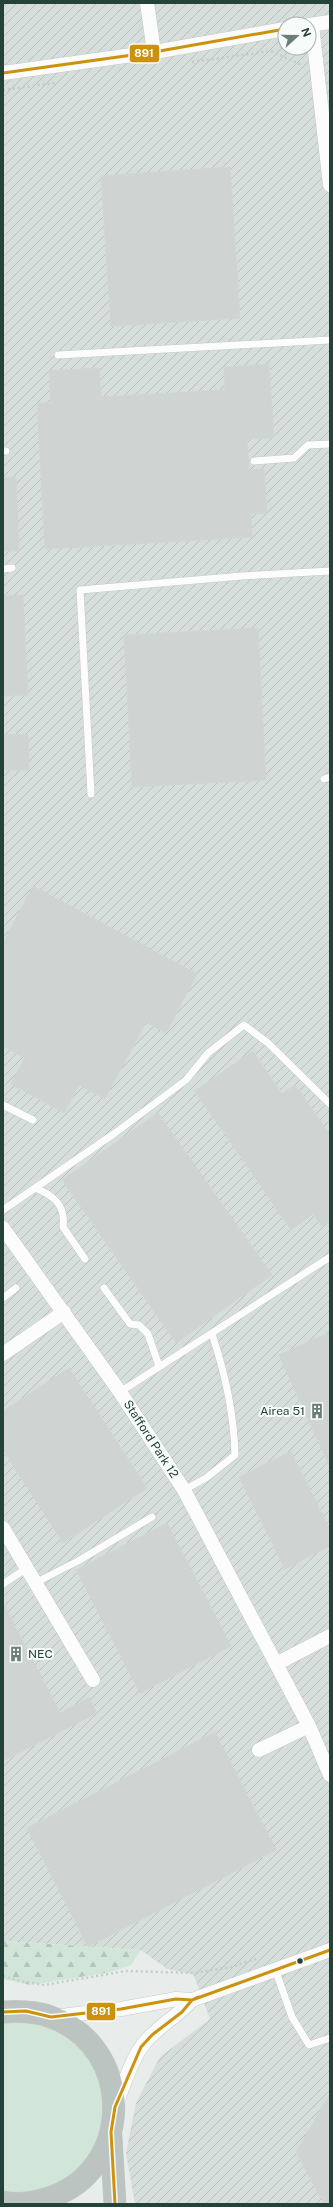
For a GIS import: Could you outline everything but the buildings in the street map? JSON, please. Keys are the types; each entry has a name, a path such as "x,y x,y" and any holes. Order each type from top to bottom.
{"highway":[{"path":"3,2002 26,2011 51,2017 76,2030 96,2051 109,2076 115,2107 111,2132 104,2151 94,2167 79,2182 58,2195 31,2203 6,2203"},
{"path":"3,2012 26,2011"},
{"path":"111,2132 115,2204"}],"street":[{"path":"147,3 154,52"},
{"path":"317,24 330,22"},
{"path":"3,73 154,52 277,30"},
{"path":"315,56 329,153 330,185"},
{"name":"Stafford Park 12","path":"3,1228 120,1392 184,1490 308,1726 330,1775"},
{"path":"3,1354 64,1312"},
{"path":"3,1528 92,1680"},
{"path":"276,1664 330,1636"},
{"path":"259,1750 308,1726"},
{"path":"51,2017 120,2009 176,1999 192,2000 275,1968 330,1950"},
{"path":"115,2107 141,2047 152,2035 182,2012 192,2000"}],"lane":[{"path":"58,355 330,340"},
{"path":"254,461 294,458 308,445 330,444"},
{"path":"3,569 12,568"},
{"path":"91,794 80,590 242,576 330,571"},
{"path":"3,1210 115,1133 186,1080 208,1053 244,1025 268,1043 323,1095 330,1104"},
{"path":"3,1104 33,1120"},
{"path":"35,1188 50,1194 57,1200 65,1217 63,1227 85,1259"},
{"path":"120,1392 330,1257"},
{"path":"3,1298 16,1288"},
{"path":"104,1288 130,1324 139,1325 148,1334 159,1366"},
{"path":"184,1490 206,1478 235,1455 234,1429 222,1365 212,1334"},
{"path":"35,1583 78,1561 152,1517"},
{"path":"3,1584 27,1568"},
{"path":"275,1968 292,2017 309,2045 330,2038"}],"path":[{"path":"188,63 272,52 298,64 316,61"},
{"path":"3,90 62,82"},
{"path":"3,1976 20,1981 44,1984 126,1971 194,1973 231,1968 258,1958"}],"shaded area":[{"path":"3,3 330,3 330,2204 135,2204 126,2153 136,2103 160,2057 210,2019 193,1974 167,1969 141,1950 3,1941"}],"green space":[{"path":"3,1941 141,1950 131,1965 111,1972 30,1985 3,1979"},
{"path":"25,2022 59,2032 77,2045 91,2062 100,2082 103,2103 102,2124 95,2145 84,2163 68,2178 48,2188 38,2191 3,2192 3,2023"}],"transit line":[{"name":"891","path":"3,73 154,52 277,30"},
{"name":"891","path":"115,2204 111,2132 115,2107 141,2047 152,2035 182,2012 192,2000 330,1950"},
{"name":"891","path":"3,2012 26,2011 51,2017 121,2009 176,1999 192,2000 198,1997"}],"place":[{"name":"Airea 51","path":"317,1411"},
{"name":"NEC","path":"16,1654"}]}
